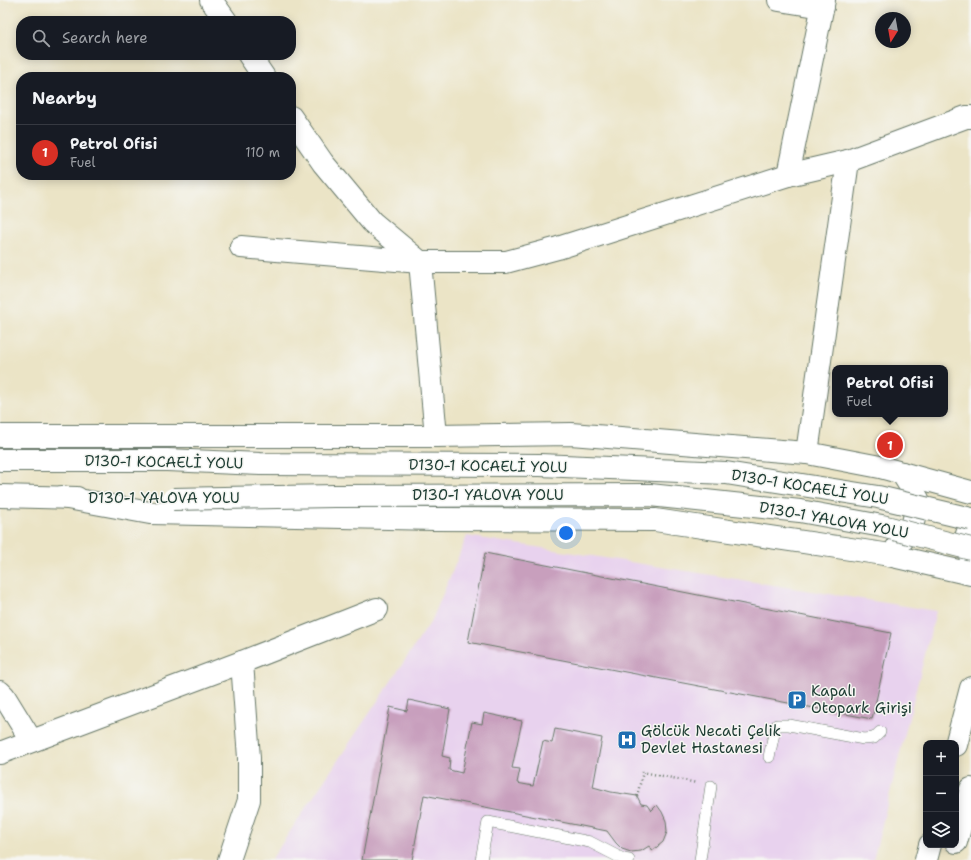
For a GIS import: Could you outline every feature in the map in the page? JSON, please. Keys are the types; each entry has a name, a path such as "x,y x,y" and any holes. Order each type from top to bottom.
{"main road":[{"path":"211,0 222,16"},
{"path":"778,0 824,3 788,175"},
{"path":"252,60 261,72"},
{"path":"242,247 420,262 506,262 558,248 788,175 848,161 966,117 971,117"},
{"path":"296,123 323,163 372,222 420,262 436,436"},
{"path":"807,453 848,161"},
{"path":"0,436 436,436 571,434 807,453 880,467 971,492"},
{"name":"D130-1 KOCAELİ YOLU","path":"0,460 167,460 260,464 540,465 726,473 878,497 971,519"},
{"path":"877,553 895,548 902,542 912,528 918,499 902,473"},
{"name":"D130-1 YALOVA YOLU","path":"0,496 173,499 335,496 650,495 800,511 882,526 971,549"},
{"path":"62,497 150,513 428,519 655,520 877,553 971,574"},
{"path":"971,524 967,534 971,561"},
{"path":"0,753 378,609"},
{"path":"229,860 249,800 249,758 242,662"},
{"path":"957,740 971,688"},
{"path":"0,692 31,740"},
{"path":"959,831 971,788"},
{"path":"926,860 929,848"},
{"path":"951,860 954,848"}],"lane":[{"path":"769,757 775,729 778,725 789,725 864,739 874,738 880,732"},
{"path":"700,860 711,786"},
{"path":"481,860 488,822 590,842 623,859 629,860"}],"path":[{"path":"637,796 643,772 711,786"}],"shaded area":[{"name":"Gölcük Necati Çelik Devlet Hastanesi","path":"467,536 936,611 873,860 271,860 432,620"}],"building":[{"path":"485,553 891,633 872,719 468,642"},
{"name":"Gölcük Necati Çelik Devlet Hastanesi","path":"409,700 450,709 442,756 450,758 449,770 462,773 472,722 482,724 484,713 522,721 512,768 520,769 517,783 533,786 543,741 552,743 555,729 602,738 593,787 611,792 637,796 641,804 647,805 651,811 657,805 666,821 667,832 663,842 652,851 649,846 641,851 631,852 622,849 607,831 424,795 412,860 362,860 390,707 407,711"}],"place":[{"name":"Petrol Ofisi","path":"890,445"},
{"name":"Kapalı Otopark Girişi","path":"797,700"},
{"name":"Gölcük Necati Çelik Devlet Hastanesi","path":"627,740"}]}
